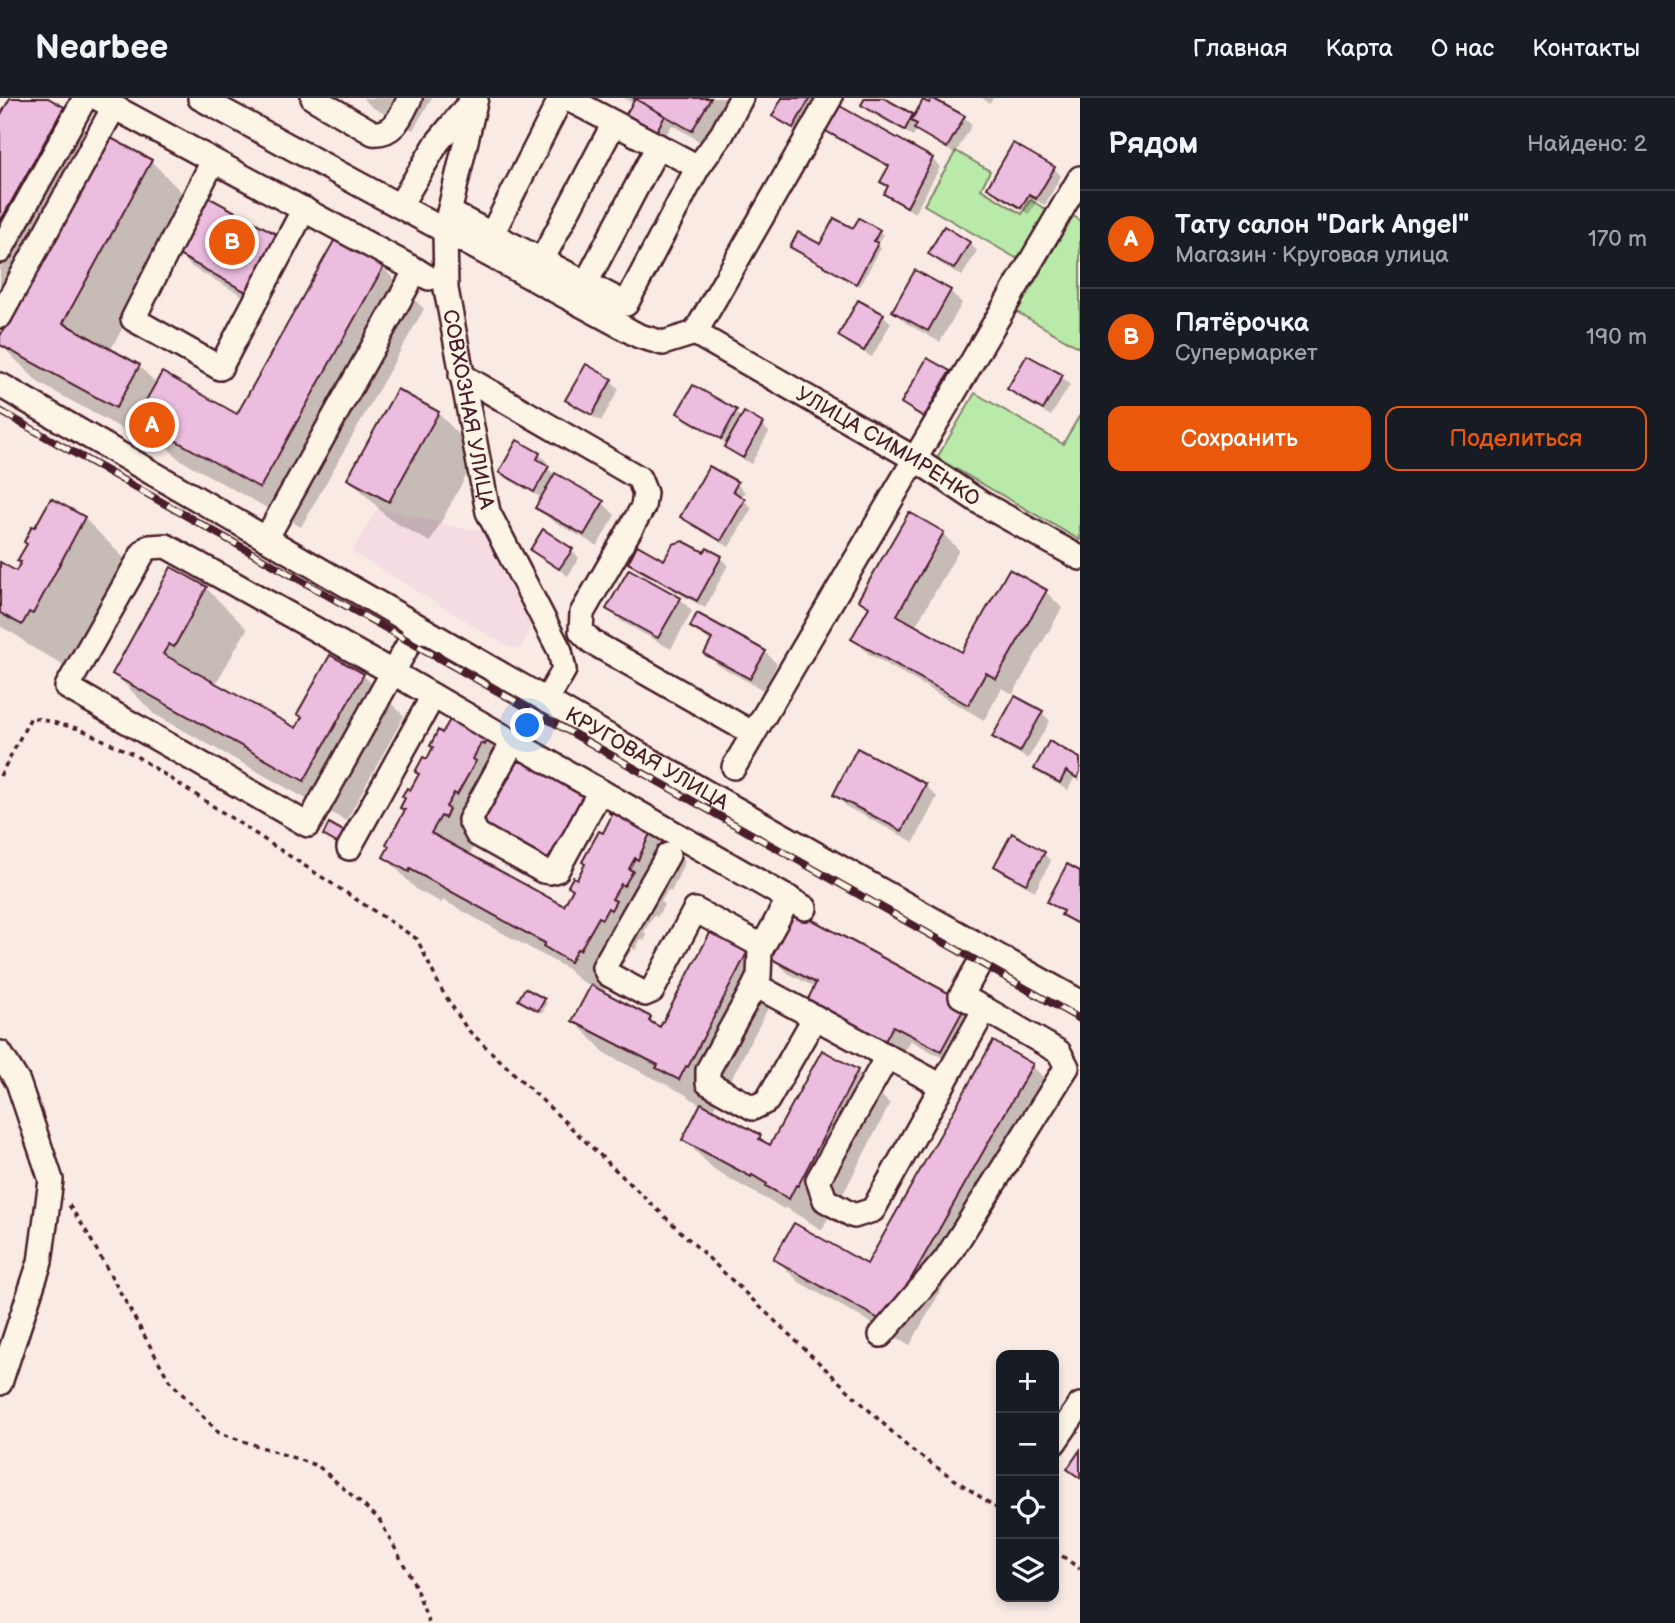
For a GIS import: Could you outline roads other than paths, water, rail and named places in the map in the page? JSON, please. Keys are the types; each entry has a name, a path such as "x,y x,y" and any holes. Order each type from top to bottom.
{"street":[{"path":"0,251 85,98"},
{"path":"200,98 400,205 492,234 626,304 698,167 722,134 741,98"},
{"path":"313,98 373,133 384,134 393,128 410,98"},
{"path":"400,205 437,143 475,98"},
{"name":"СОВХОЗНАЯ УЛИЦА","path":"475,98 447,221 446,289 488,512 560,651 564,670 546,701"},
{"path":"492,234 561,98"},
{"path":"567,98 698,167"},
{"path":"447,221 639,336 663,343 695,333 830,98"},
{"path":"0,316 106,103 416,270 446,289"},
{"path":"542,260 614,122"},
{"path":"586,283 658,146"},
{"path":"213,161 133,319 220,368 304,209"},
{"path":"733,767 1080,178"},
{"path":"266,539 416,270"},
{"name":"УЛИЦА СИМИРЕНКО","path":"695,333 915,458 981,503 1080,558"},
{"path":"461,375 639,478 645,493 643,507 582,614 581,631 592,642 752,733"},
{"name":"КРУГОВАЯ УЛИЦА","path":"0,385 546,701 1080,1002"},
{"path":"418,627 392,672 308,825 67,687 143,553 149,547 166,546 392,672 797,903 762,946 759,976 708,1070 708,1083 753,1108 767,1101 815,1017"},
{"path":"349,848 433,696"},
{"path":"513,742 470,820 477,834 543,871 557,870 600,791"},
{"path":"668,855 604,967 608,974 645,994 652,991 695,910 762,946"},
{"path":"881,1335 946,1259 1067,1067 1059,1052 961,996 987,950"},
{"path":"755,985 942,1086"},
{"path":"887,1057 818,1180 825,1200 854,1216 873,1210 985,1009"},
{"path":"0,1053 18,1082 51,1180 40,1262 0,1384"},
{"path":"1059,1436 1080,1405"}],"railway":[{"path":"0,411 1080,1019"}],"place":[{"name":"Пятёрочка","path":"232,242"},
{"name":"Тату салон \"Dark Angel\"","path":"152,425"}]}
